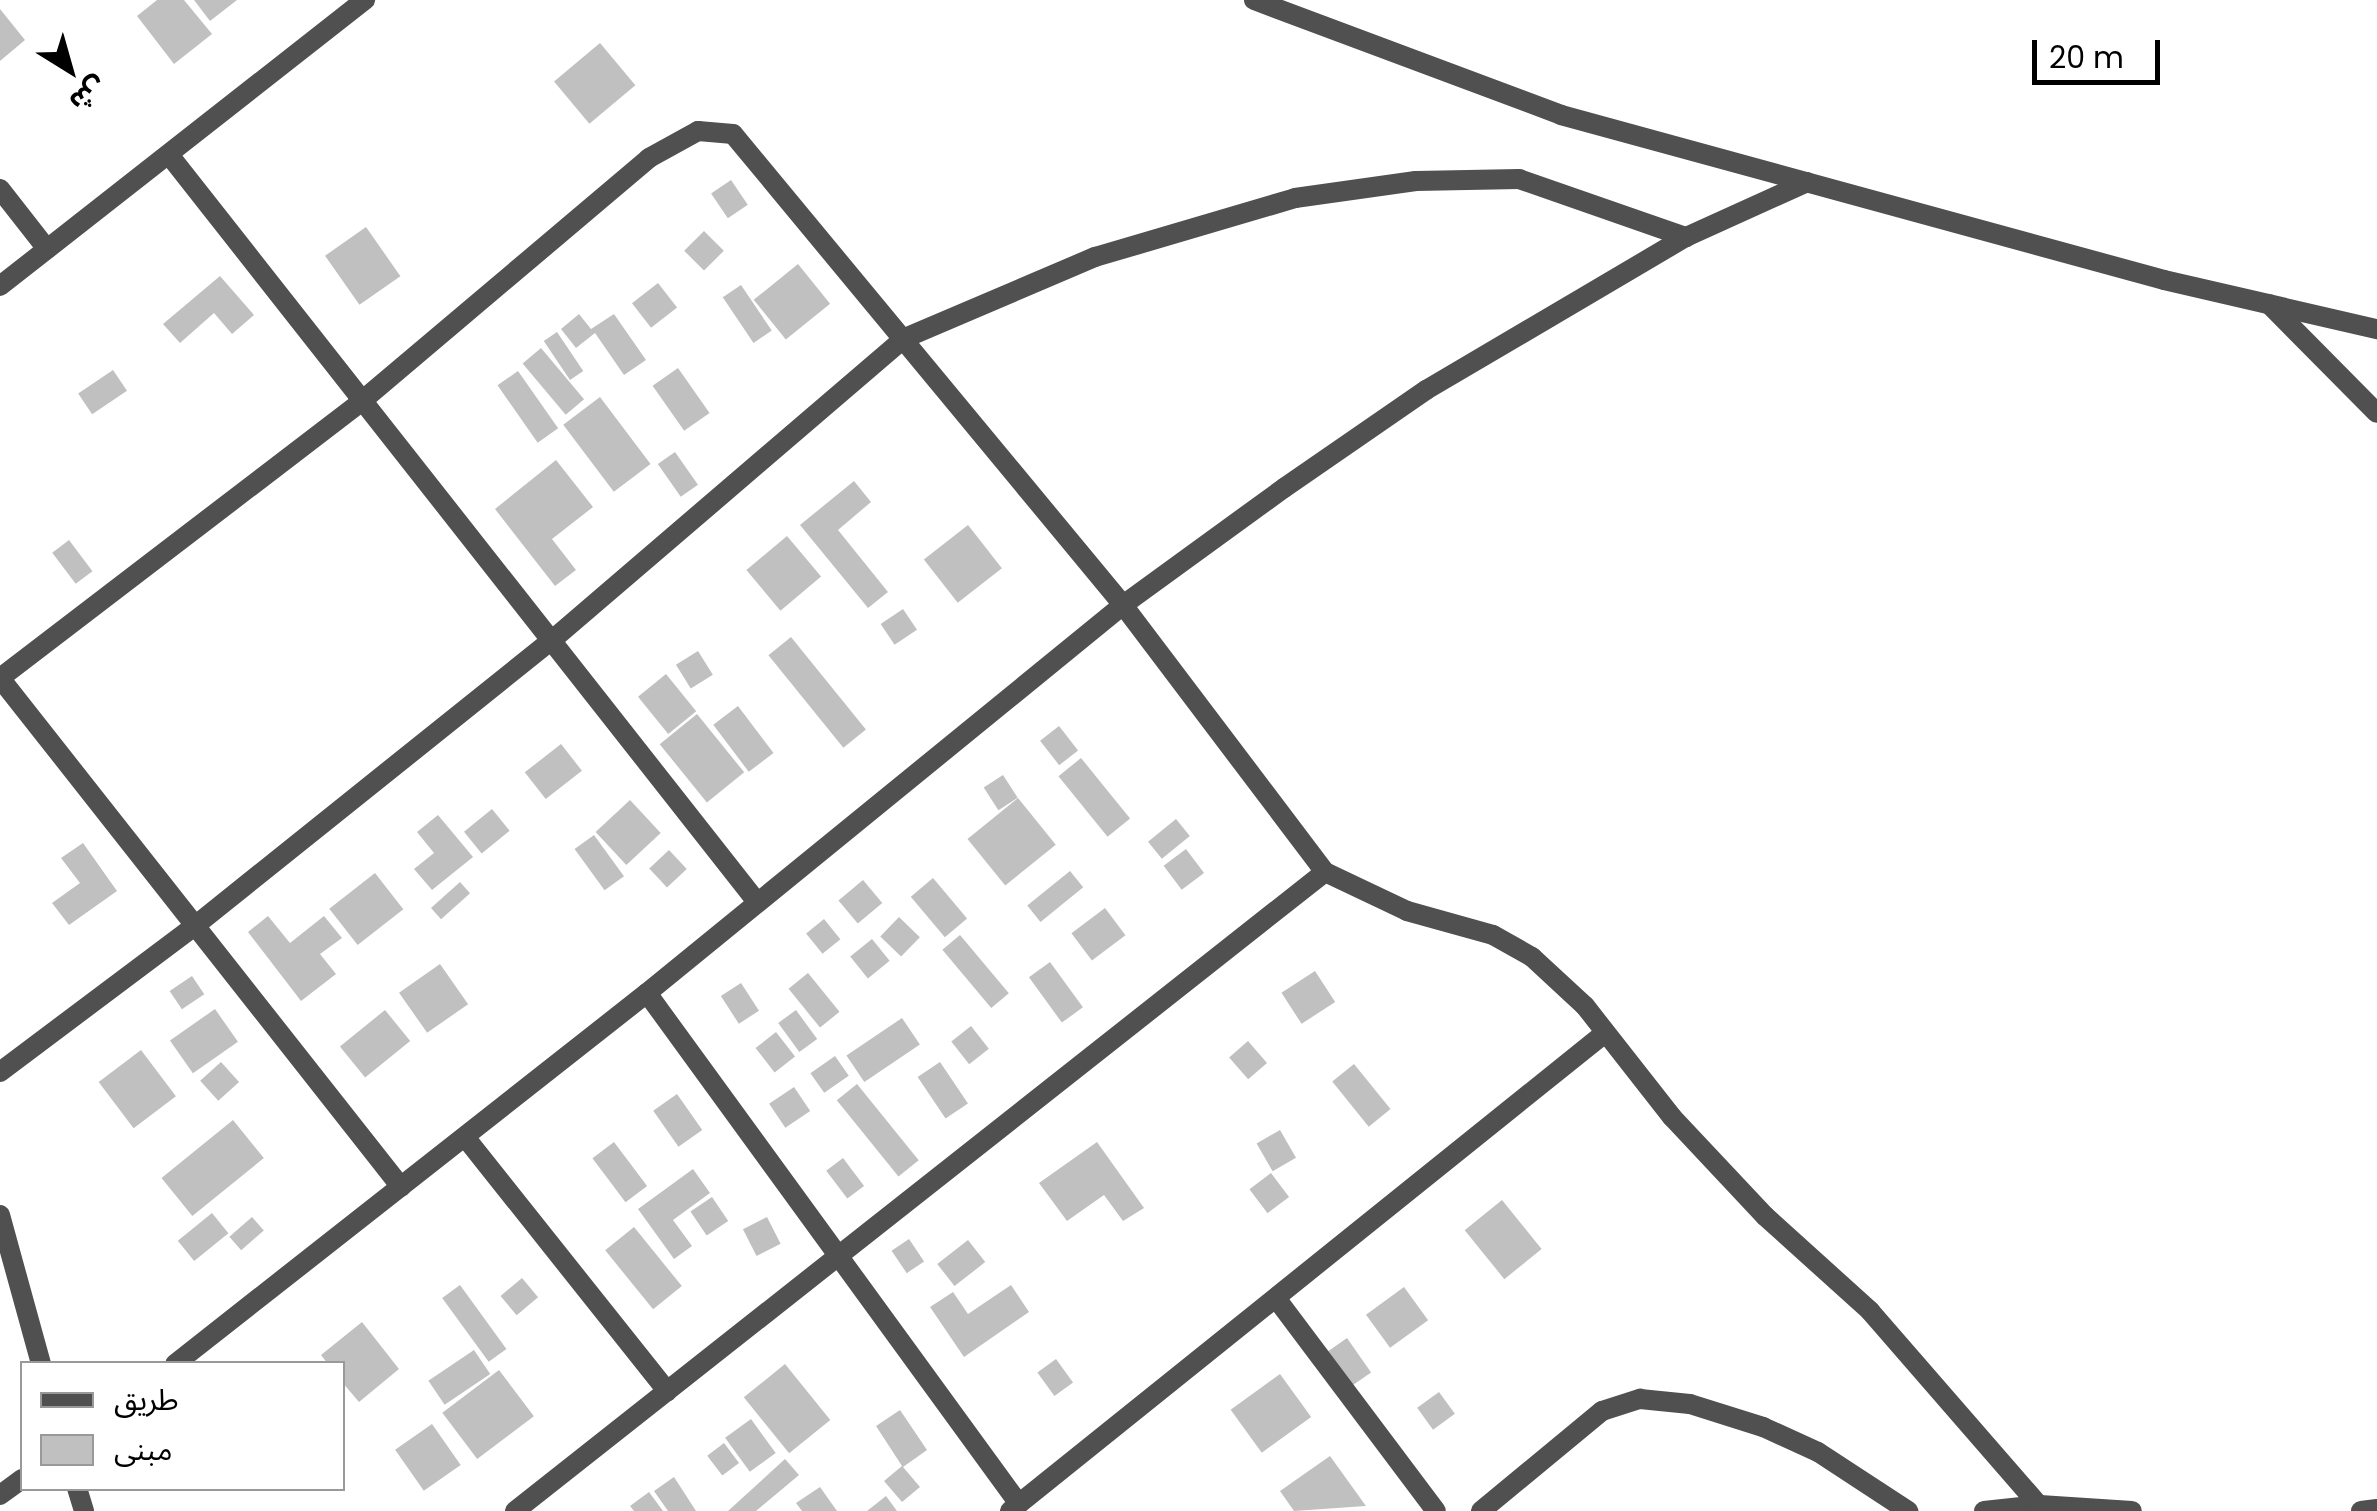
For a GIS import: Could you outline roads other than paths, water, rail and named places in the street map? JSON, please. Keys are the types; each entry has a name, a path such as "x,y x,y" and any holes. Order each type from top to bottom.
{"street":[{"path":"0,286 364,0"},
{"path":"1254,0 1562,115 2377,330"},
{"path":"401,1187 0,678 362,400 649,158 698,131 733,134 1123,605 1324,872 1407,912 1494,935 1532,957 1606,1033 1672,1117 1765,1216 1870,1312 2042,1508"},
{"path":"170,156 757,902"},
{"path":"0,1072 196,925 551,640 905,338 1095,257 1295,198 1416,181 1518,179 1686,237"},
{"path":"178,1361 647,994 1123,605 1426,390 1686,237 1807,182"},
{"path":"0,189 46,249"},
{"path":"2268,304 2377,413"},
{"path":"515,1511 1324,872"},
{"path":"647,994 1014,1508 1606,1033"},
{"path":"465,1137 667,1391"},
{"path":"0,1215 40,1361"},
{"path":"1276,1298 1436,1511"},
{"path":"1481,1511 1602,1411 1640,1399 1690,1404 1763,1427 1818,1452 1908,1511"},
{"path":"2362,1511 2377,1508"},
{"path":"1984,1511 2132,1511"}]}
